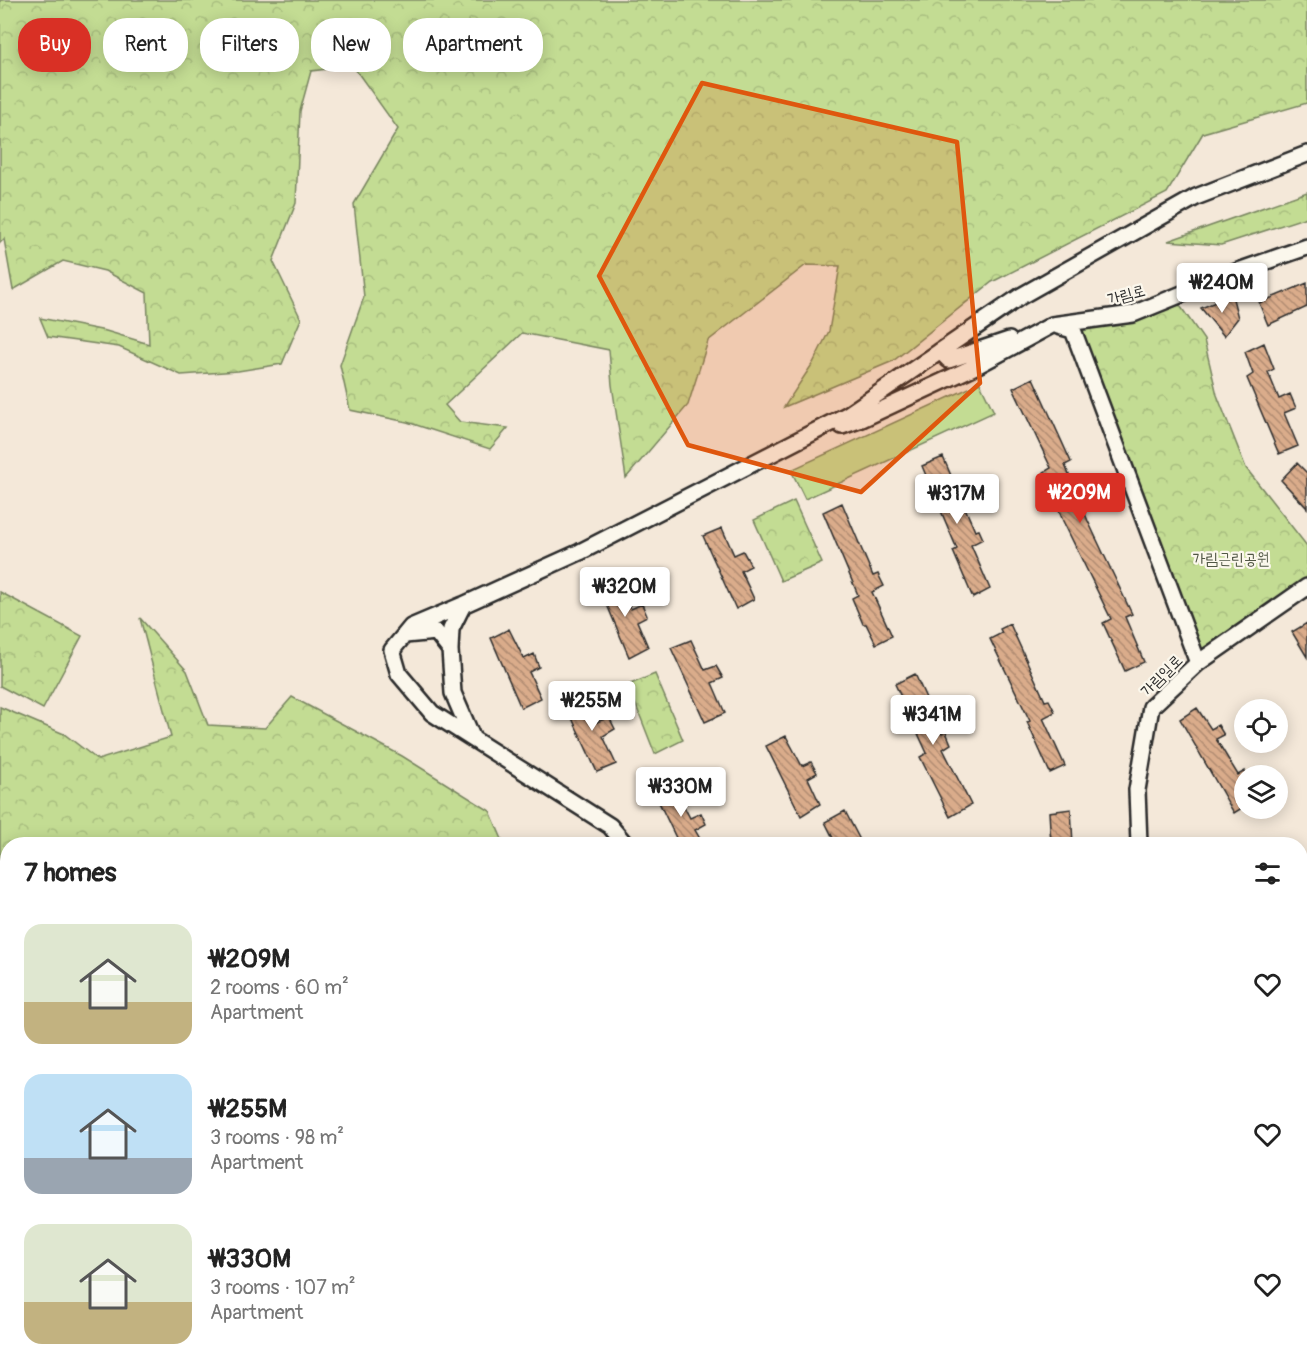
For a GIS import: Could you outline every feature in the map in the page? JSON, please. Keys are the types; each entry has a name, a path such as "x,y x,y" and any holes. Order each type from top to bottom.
{"street":[{"path":"619,837 610,826 432,713 399,674 392,650 411,627 580,552 847,415 1021,296 1196,197 1307,154"},
{"name":"가림로","path":"1052,325 1133,314 1241,270 1307,248"},
{"path":"940,351 949,360 1052,325 1073,330 1198,663"},
{"path":"791,444 862,419 980,364 1052,325"},
{"name":"가림일로","path":"1139,837 1137,789 1151,707 1198,663 1307,587"},
{"path":"463,605 451,629 450,650 453,693 472,737"},
{"path":"405,634 436,632 450,650"}],"highlighted area":[{"path":"702,83 957,142 980,383 861,492 688,445 599,276"}],"green space":[{"path":"0,0 1307,0 1307,103 1203,133 1167,193 992,282 893,361 784,407 813,363 829,331 840,266 806,265 708,341 688,405 626,478 609,350 522,333 445,405 460,422 508,428 490,449 407,422 350,410 340,365 364,297 354,204 398,129 357,72 391,72 391,18 311,18 311,71 300,111 296,203 273,261 301,319 282,364 238,371 181,375 119,347 48,337 40,318 106,331 149,344 147,293 105,271 63,261 13,290 4,239 0,243"},
{"path":"1307,192 1307,217 1221,245 1168,241"},
{"name":"가림근린공원","path":"1174,297 1204,340 1217,395 1246,468 1307,546 1307,587 1198,663 1073,330"},
{"path":"980,383 994,412 805,499 791,470"},
{"path":"794,501 822,563 781,581 754,520"},
{"path":"0,592 82,636 43,709 0,686"},
{"path":"140,618 187,671 208,725 265,728 292,697 402,756 490,811 501,837 0,837 0,707 64,734 98,760 171,737"},
{"path":"655,674 683,740 655,754 628,685"}],"building":[{"path":"1307,283 1307,307 1268,325 1259,303"},
{"path":"1232,295 1238,318 1224,336 1201,308"},
{"path":"1264,343 1274,369 1268,372 1279,399 1290,394 1296,408 1284,413 1298,446 1279,454 1247,378 1253,374 1245,352"},
{"path":"1033,378 1071,462 1065,465 1088,521 1132,614 1125,617 1144,662 1125,671 1103,623 1111,619 1063,521 1044,472 1051,468 1013,388"},
{"path":"943,457 975,531 979,530 983,539 971,545 990,589 973,598 953,551 957,549 922,466"},
{"path":"1297,463 1307,473 1307,508 1281,480"},
{"path":"842,503 873,576 878,574 884,586 872,592 892,636 876,644 866,624 863,624 852,598 858,595 823,512"},
{"path":"722,528 734,555 743,551 751,566 741,571 754,599 736,609 703,536"},
{"path":"617,579 631,609 642,604 647,616 637,621 648,647 629,657 600,588"},
{"path":"1307,623 1307,657 1292,632"},
{"path":"1010,624 1045,701 1049,700 1055,712 1043,718 1065,766 1050,773 1027,722 1030,721 990,639 1002,633 1000,629"},
{"path":"509,629 524,659 534,654 539,667 529,672 541,698 521,708 491,638"},
{"path":"691,640 705,670 716,666 723,678 712,683 725,713 705,722 671,648"},
{"path":"915,674 942,733 946,732 951,744 943,749 971,805 950,817 920,757 927,753 895,684"},
{"path":"584,693 597,722 609,717 615,729 603,736 616,764 597,772 564,701"},
{"path":"1197,708 1211,729 1218,725 1224,735 1216,739 1234,768 1234,813 1180,719"},
{"path":"786,736 802,766 811,762 817,773 808,778 820,804 801,816 766,746"},
{"path":"674,787 690,818 701,813 706,824 695,830 699,837 676,837 656,796"},
{"path":"1071,809 1073,837 1051,837 1049,812"},
{"path":"845,811 858,837 832,837 825,822"}]}
